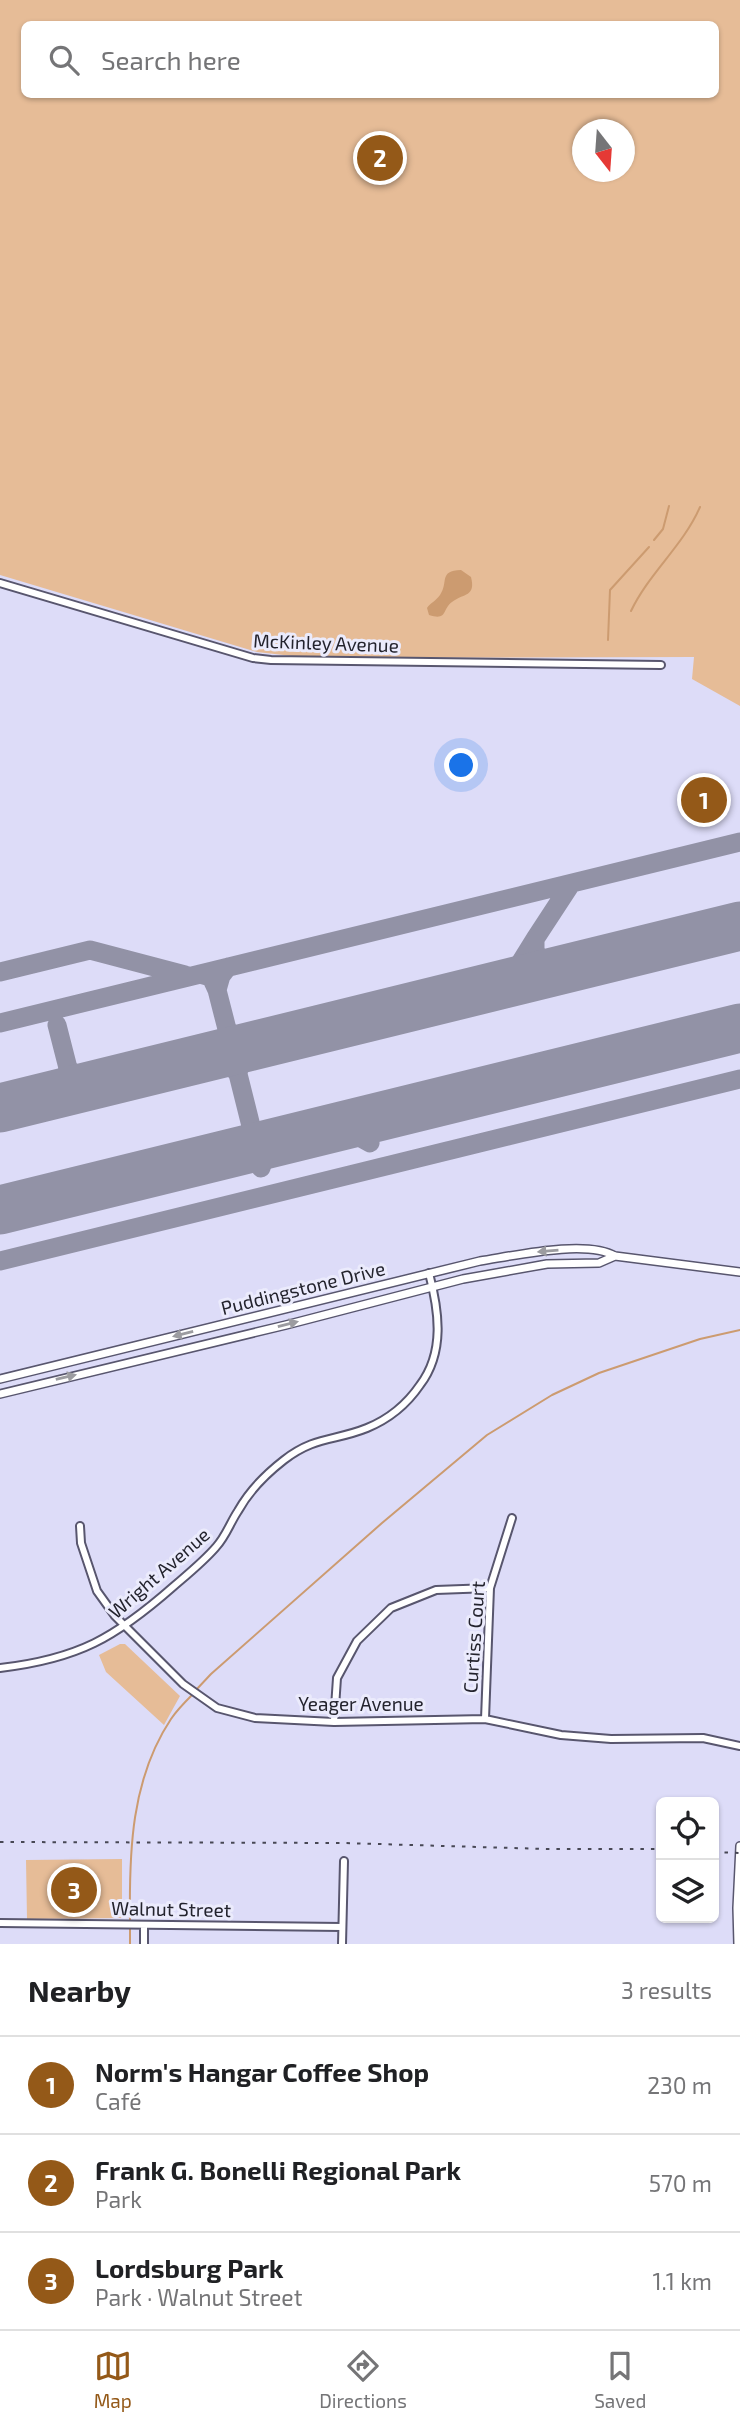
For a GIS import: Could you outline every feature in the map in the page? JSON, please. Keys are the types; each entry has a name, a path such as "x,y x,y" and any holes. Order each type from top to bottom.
{"street":[{"name":"McKinley Avenue","path":"0,583 90,608 234,654 262,659 661,665"},
{"name":"Puddingstone Drive","path":"0,1379 480,1261 547,1251 605,1250 615,1256 740,1272"},
{"name":"Puddingstone Drive","path":"0,1394 432,1287 547,1264 599,1263 615,1256"},
{"name":"Wright Avenue","path":"0,1668 34,1664 65,1656 125,1627 217,1546 247,1497 283,1461 322,1439 366,1428 384,1419 409,1399 422,1383 435,1354 438,1314 429,1273"},
{"name":"Curtiss Court","path":"485,1719 490,1588 512,1518"},
{"name":"Yeager Avenue","path":"80,1526 80,1543 97,1591 125,1627 187,1687 217,1708 254,1718 334,1722 485,1719 561,1735 611,1739 703,1738 740,1746"},
{"path":"334,1722 337,1678 357,1641 391,1608 436,1590 490,1588"},
{"path":"738,1944 740,1846"},
{"path":"342,1944 344,1861"},
{"name":"Walnut Street","path":"0,1923 342,1927"},
{"path":"140,1925 144,1944"}],"shaded area":[{"path":"0,0 740,0 740,706 692,679 694,657 310,658 257,652 0,575"},
{"path":"461,570 471,577 472,588 468,594 452,602 442,615 429,615 427,608 440,595 449,572"},
{"path":"125,1644 180,1696 164,1725 106,1672 99,1655"},
{"path":"122,1859 122,1918 27,1919 26,1860"}],"waterway":[{"path":"654,540 663,529 669,506"},
{"path":"631,611 647,584 685,534 700,507"},
{"path":"608,640 610,590 649,547"},
{"path":"196,1690 382,1523 487,1435 552,1395 599,1373 700,1339 740,1330"},
{"path":"130,1922 130,1869 140,1791 158,1742 173,1716 192,1695"},
{"path":"130,1928 130,1944"}],"taxiway":[{"path":"0,1023 740,842"},
{"path":"535,939 571,884"},
{"path":"733,928 740,923"},
{"path":"492,988 512,976 535,939 535,951 543,963 564,970"},
{"path":"0,972 90,950 185,975"},
{"path":"200,974 211,977 217,990 221,976 228,967"},
{"path":"217,990 227,1029"},
{"path":"57,1025 68,1068"},
{"path":"213,1056 225,1040 227,1029 238,1041 254,1046"},
{"path":"217,1055 238,1074 240,1061 251,1047"},
{"path":"57,1094 64,1085 68,1068 81,1081 95,1085"},
{"path":"238,1074 251,1126"},
{"path":"0,1261 740,1079"},
{"path":"327,1130 350,1132 370,1143 365,1135 366,1126 376,1118"},
{"path":"234,1152 245,1143 251,1126 261,1138 278,1142"},
{"path":"234,1152 252,1158 261,1168 266,1152 278,1142"}],"runway":[{"path":"0,1108 740,926"},
{"path":"0,1210 740,1028"}],"railway":[{"path":"0,1842 344,1843 546,1849 656,1849"},
{"path":"719,1852 740,1853"}],"place":[{"name":"Frank G. Bonelli Regional Park","path":"380,158"},
{"name":"Norm's Hangar Coffee Shop","path":"704,800"},
{"name":"Lordsburg Park","path":"74,1890"}]}
